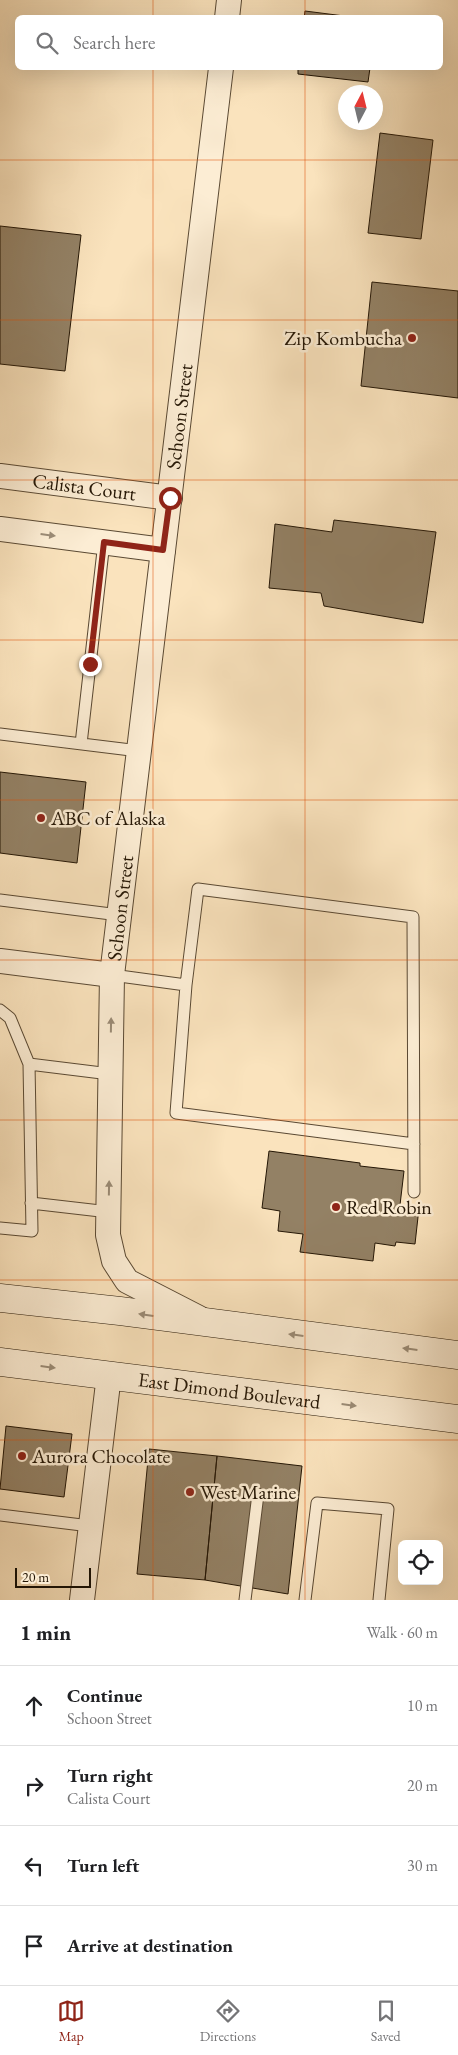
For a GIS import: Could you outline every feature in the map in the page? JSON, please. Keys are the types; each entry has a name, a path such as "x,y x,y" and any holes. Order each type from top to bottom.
{"main road":[{"path":"0,1298 120,1311 458,1355"},
{"name":"East Dimond Boulevard","path":"0,1362 458,1419"}],"street":[{"path":"228,15 230,0"},
{"name":"Schoon Street","path":"212,1324 127,1281 114,1261 108,1235 112,975 221,70"},
{"name":"Calista Court","path":"0,476 170,498"},
{"path":"0,529 163,550"},
{"path":"0,961 112,975"},
{"path":"82,1600 108,1375"}],"lane":[{"path":"81,744 104,542"},
{"path":"0,734 139,751"},
{"path":"414,1144 176,1113 186,985 198,889 412,918 414,1144 414,1192"},
{"path":"0,900 119,915"},
{"path":"112,975 186,985"},
{"path":"0,1010 10,1018 29,1064 32,1231 0,1228"},
{"path":"29,1064 110,1074"},
{"path":"31,1203 109,1212"},
{"path":"245,1600 258,1494"},
{"path":"305,1600 317,1503 388,1509 378,1600"},
{"path":"0,1515 90,1526"}],"building":[{"path":"305,11 336,15 304,15"},
{"path":"298,70 370,70 368,82 298,74"},
{"path":"380,133 433,140 421,239 368,233"},
{"path":"0,226 81,235 65,371 0,364"},
{"name":"Zip Kombucha","path":"372,282 458,291 458,398 361,386"},
{"path":"334,520 436,532 423,623 324,606 321,593 269,588 275,524 332,532"},
{"name":"ABC of Alaska","path":"0,772 86,782 77,863 0,853"},
{"name":"Red Robin","path":"269,1151 360,1163 360,1166 404,1171 400,1205 419,1208 415,1244 396,1242 395,1246 375,1243 373,1261 300,1252 303,1234 278,1231 280,1211 262,1208"},
{"path":"6,1426 72,1434 64,1497 0,1489"},
{"path":"149,1449 217,1456 205,1580 137,1574"},
{"path":"217,1456 302,1466 288,1594 205,1580"}],"place":[{"name":"Zip Kombucha","path":"412,338"},
{"name":"ABC of Alaska","path":"41,818"},
{"name":"Red Robin","path":"336,1207"},
{"name":"Aurora Chocolate","path":"22,1456"},
{"name":"West Marine","path":"190,1492"}],"route":[{"path":"90,664 104,542 163,550 170,498"}]}
